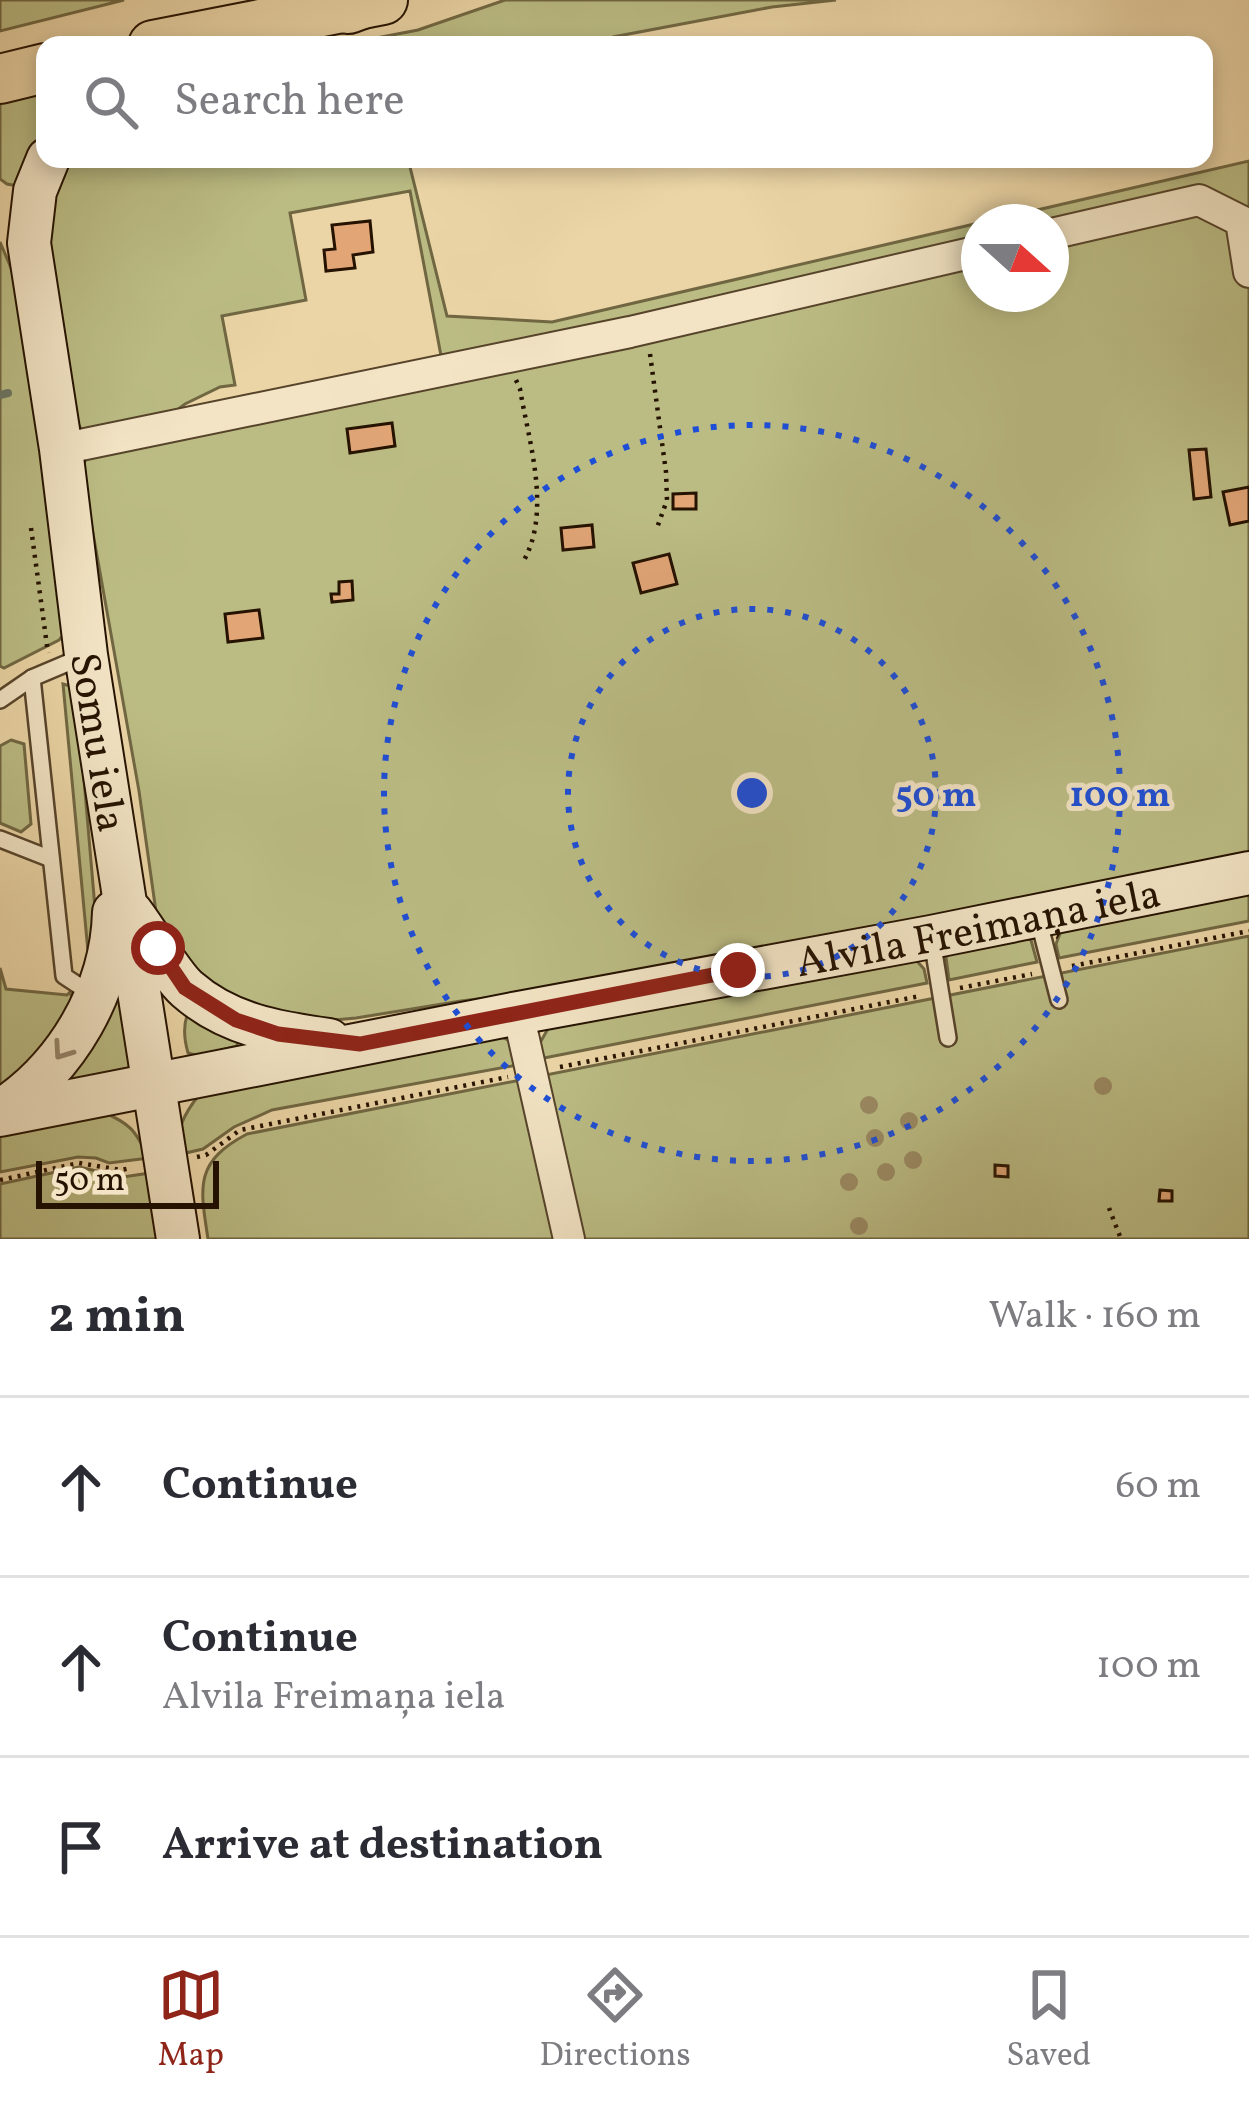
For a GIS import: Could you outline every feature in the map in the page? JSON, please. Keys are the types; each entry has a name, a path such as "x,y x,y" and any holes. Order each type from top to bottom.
{"main road":[{"path":"197,36 365,2"},
{"path":"0,79 36,70"},
{"path":"29,243 35,191 44,168"},
{"path":"0,198 29,243"},
{"name":"Somu iela","path":"29,243 62,449 68,662 115,820 178,1239"},
{"path":"0,1113 30,1091 60,1057 104,978 114,931 115,820"},
{"name":"Alvila Freimaņa iela","path":"0,1113 1249,873"},
{"path":"125,902 185,988 236,1020 278,1034 360,1044"}],"street":[{"path":"1069,230 1199,200 1241,221 1249,272"},
{"path":"62,449 630,332 961,255"},
{"path":"518,1012 569,1239"}],"lane":[{"path":"0,700 68,662"},
{"path":"32,678 64,976 95,996"},
{"path":"0,838 51,859"},
{"path":"1037,915 1059,1000"},
{"path":"931,937 948,1038"}],"path":[{"path":"630,332 650,353 655,384 667,500 656,528"},
{"path":"506,358 520,389 535,483 534,543 523,562"},
{"path":"32,528 68,662"},
{"path":"189,1159 206,1155 240,1130 258,1126 1249,931"},
{"path":"0,1180 79,1163 135,1168"},
{"path":"1109,1208 1121,1239"}],"green space":[{"path":"0,0 124,0 0,31"},
{"path":"505,0 836,0 618,36 387,36"},
{"path":"36,90 36,153 18,186 0,179 0,99"},
{"path":"1249,161 1249,854 617,982 278,1025 178,962 157,919 81,466 91,454 442,361 410,191 290,213 306,300 222,316 235,385 185,404 161,422 82,431 72,412 45,208 65,168 410,168 447,316 552,322 961,227 961,312 1069,312 1069,204 1063,204"},
{"path":"0,242 14,275 49,445 66,632 4,668 0,666"},
{"path":"63,684 74,687 77,698 95,908 90,973"},
{"path":"11,740 24,744 31,824 21,832 0,823 0,746"},
{"path":"1249,893 1249,921 1059,958 1056,944 1061,931"},
{"path":"1249,936 1249,1239 208,1239 203,1190 209,1166 247,1134"},
{"path":"1020,937 1031,940 1037,962 949,980 946,957 955,949"},
{"path":"916,960 927,983 539,1059 537,1048 549,1027"},
{"path":"0,968 6,989 70,992 74,1004 57,1041 0,1093"},
{"path":"117,987 134,1067 61,1082"},
{"path":"190,1009 238,1033 237,1046 199,1056 188,1053 184,1031"},
{"path":"499,1036 515,1043 517,1065 272,1110 234,1127 203,1149 177,1155 182,1123 199,1095"},
{"path":"101,1111 131,1129 149,1158 109,1163 78,1157 0,1172 0,1130"},
{"path":"79,1167 123,1177 150,1173 161,1239 0,1239 0,1184"}],"building":[{"path":"370,221 373,252 353,255 355,268 326,271 324,250 335,249 332,225"},
{"path":"392,423 395,446 350,453 347,429"},
{"path":"1206,449 1211,497 1194,499 1189,450"},
{"path":"1249,487 1249,521 1230,525 1223,492"},
{"path":"696,493 696,509 673,509 673,494"},
{"path":"592,525 594,547 563,550 561,528"},
{"path":"669,554 677,584 641,593 633,563"},
{"path":"352,581 353,600 332,602 331,594 339,594 339,582"},
{"path":"259,610 263,638 228,642 225,614"},
{"path":"995,1165 1008,1166 1008,1177 995,1176"},
{"path":"1160,1190 1172,1191 1172,1201 1159,1201"}],"waterway":[{"path":"0,395 8,393"}],"route":[{"path":"158,948 185,988 236,1020 278,1034 360,1044 738,970"}]}
